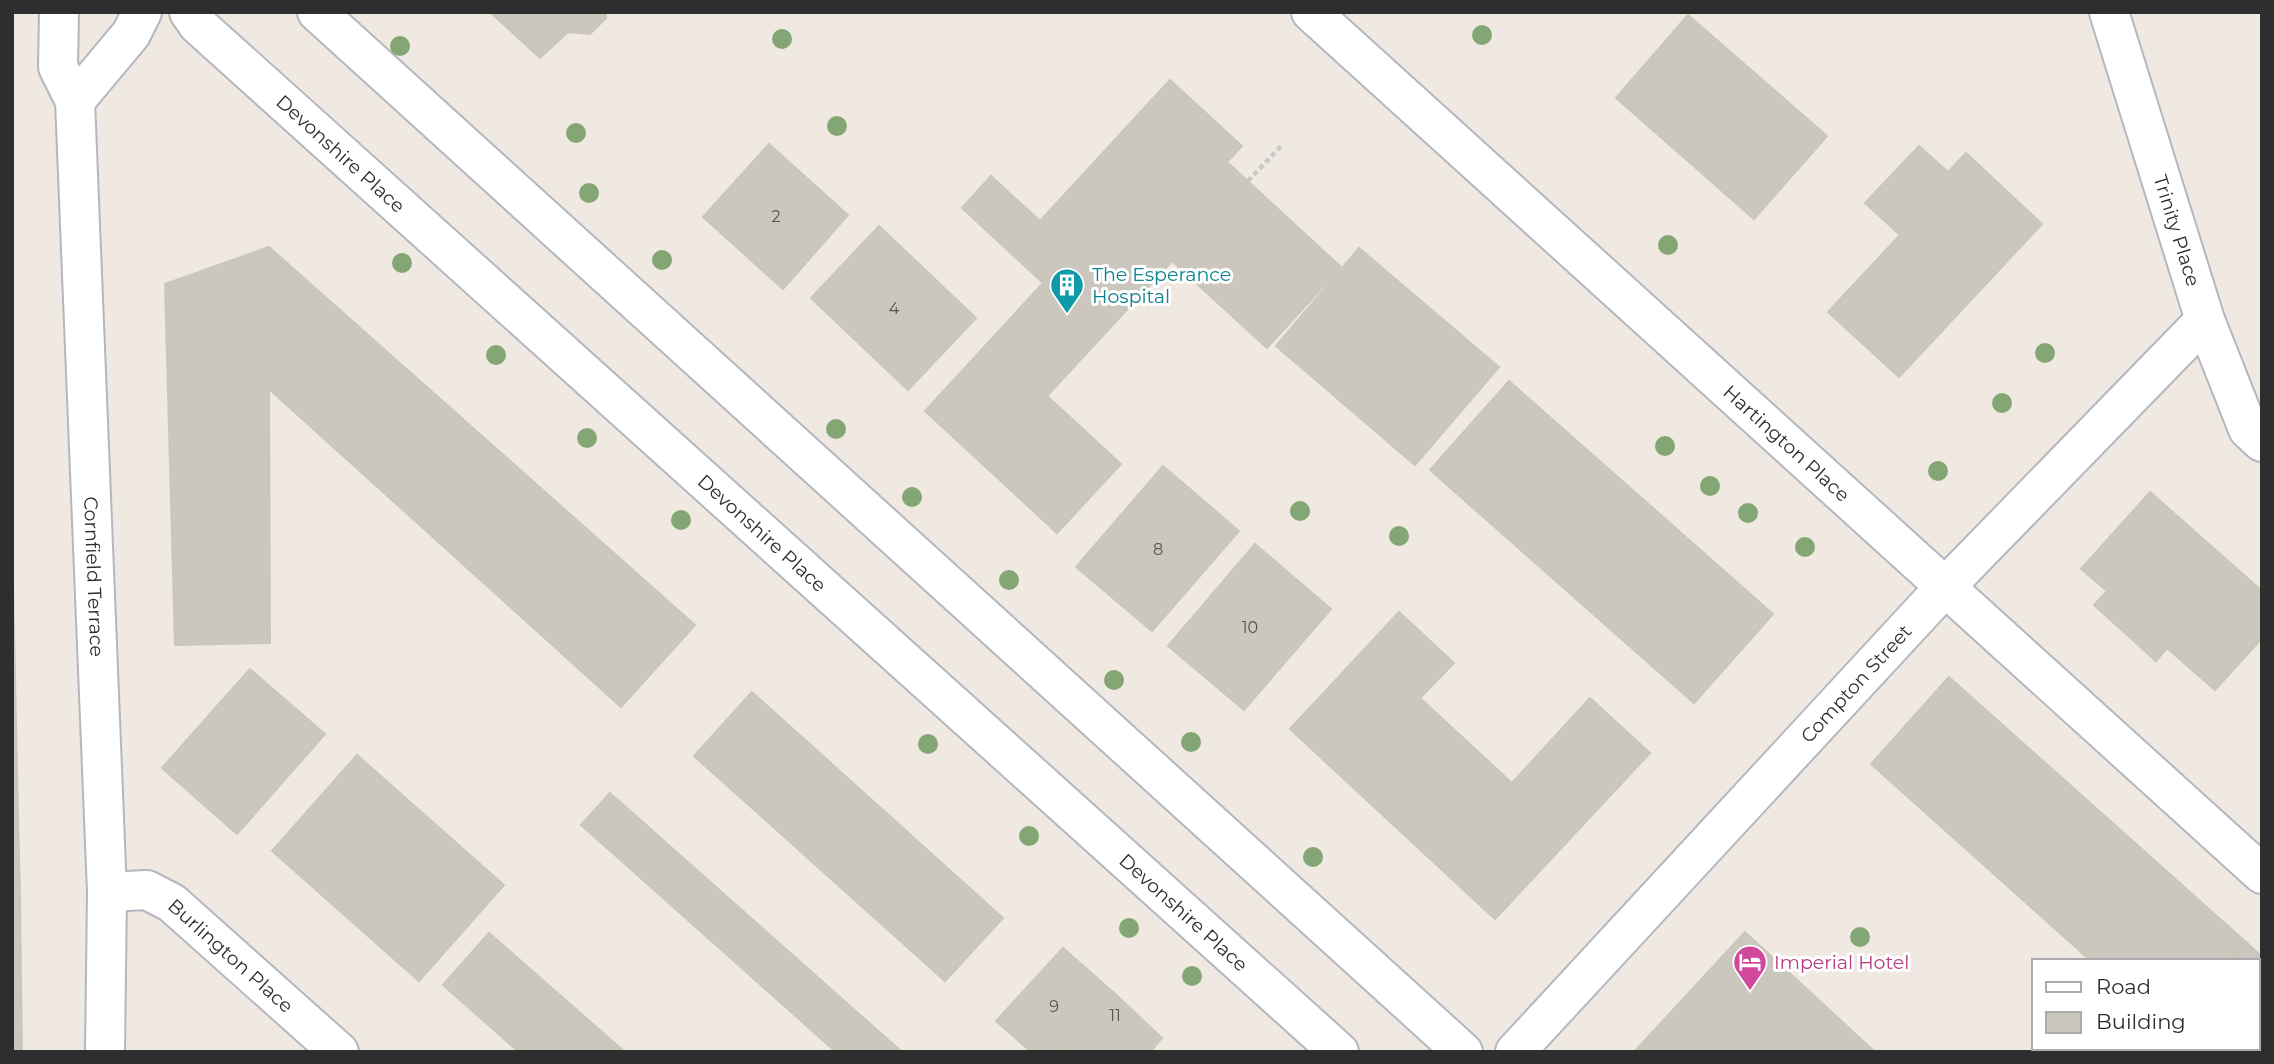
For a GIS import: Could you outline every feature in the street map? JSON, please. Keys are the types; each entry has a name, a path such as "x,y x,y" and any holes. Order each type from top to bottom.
{"street":[{"name":"Cornfield Terrace","path":"59,12 58,67 75,101 107,892 105,1052"},
{"path":"75,101 131,34 142,12"},
{"name":"Devonshire Place","path":"189,12 198,25 1339,1052"},
{"path":"317,12 1462,1052"},
{"name":"Hartington Place","path":"1311,12 2262,874"},
{"name":"Trinity Place","path":"2109,12 2205,320 2248,429 2262,442"},
{"name":"Compton Street","path":"1515,1052 1945,587 2205,320"},
{"name":"Burlington Place","path":"107,892 147,890 172,903 339,1052"}],"path":[{"path":"1248,181 1283,144"}],"building":[{"path":"490,12 606,12 606,18 590,34 568,32 540,58"},
{"path":"1688,15 1827,136 1754,219 1616,98"},
{"name":"The Esperance Hospital","path":"1170,80 1242,146 1227,162 1341,267 1267,348 1172,261 1047,396 1121,464 1057,533 925,411 1043,283 962,208 991,176 1040,221"},
{"path":"769,144 848,215 783,289 703,217"},
{"path":"1919,146 1948,172 1966,153 2042,224 1899,377 1828,312 1900,235 1865,203"},
{"path":"879,226 976,318 908,390 811,298"},
{"path":"269,247 695,625 621,707 269,389 270,643 175,645 165,284"},
{"path":"1359,248 1499,367 1415,465 1276,346"},
{"path":"1509,381 1773,614 1694,703 1430,470"},
{"path":"1163,466 1239,531 1152,631 1076,567"},
{"path":"2150,492 2262,591 2262,638 2215,690 2167,648 2156,661 2094,605 2107,591 2081,569"},
{"path":"12,535 18,817 12,817"},
{"path":"1255,544 1331,609 1244,710 1168,646"},
{"path":"1399,612 1454,663 1420,698 1512,783 1590,698 1650,753 1495,919 1290,729"},
{"path":"250,669 325,734 237,834 162,768"},
{"path":"1949,677 2246,942 2231,959 2089,959 1871,764"},
{"path":"752,692 1003,918 945,981 694,756"},
{"path":"357,755 504,885 419,981 272,851"},
{"path":"610,793 902,1052 836,1052 581,825"},
{"path":"12,817 18,817 20,897 12,897"},
{"path":"12,897 20,897 21,982 12,982"},
{"name":"Imperial Hotel","path":"1745,932 1875,1052 1634,1052"},
{"path":"489,933 625,1052 519,1052 443,985"},
{"path":"2246,942 2262,957 2262,1052 2231,1050 2260,1050 2260,959 2231,959"},
{"path":"1063,948 1113,992 1058,1052 1031,1052 996,1021"},
{"path":"12,982 21,982 22,1052 12,1052"},
{"path":"1113,992 1162,1038 1150,1052 1058,1052"}],"place":[{"name":"The Esperance Hospital","path":"1067,315"},
{"name":"Imperial Hotel","path":"1750,992"}]}
